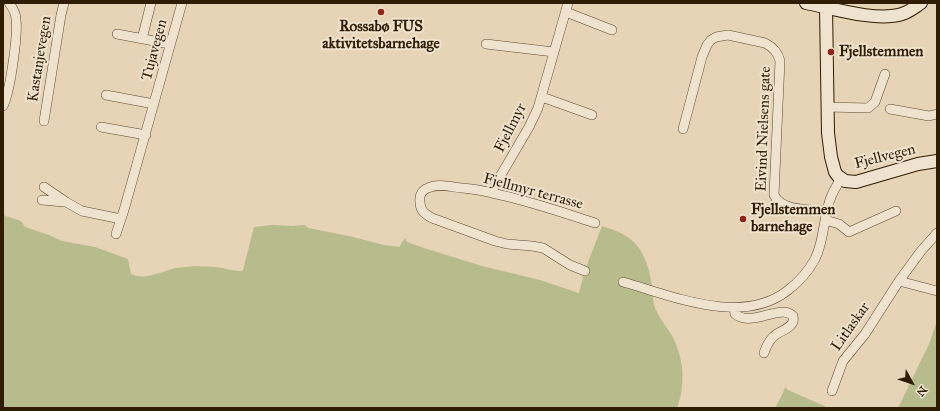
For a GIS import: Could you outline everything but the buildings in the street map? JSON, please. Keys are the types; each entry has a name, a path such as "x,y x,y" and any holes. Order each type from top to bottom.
{"main road":[{"path":"806,3 875,16 902,14 921,3"},
{"path":"826,7 828,133 830,157 835,172 841,178"},
{"name":"Fjellvegen","path":"841,178 845,181 856,182 918,164 937,161"}],"street":[{"path":"3,106 7,95 7,66 15,39 15,14 9,3"},
{"name":"Kastanjevegen","path":"44,120 64,3"},
{"path":"142,38 151,3"},
{"name":"Tujavegen","path":"116,234 146,135 182,3"},
{"name":"Fjellmyr","path":"491,192 529,127 542,97 567,7 612,30"},
{"path":"117,34 170,44"},
{"name":"Eivind Nielsens gate","path":"682,129 702,57 711,40 716,37 728,35 770,45 777,52 780,61 774,195 780,203 786,206 827,211"},
{"path":"486,44 554,52"},
{"path":"828,107 868,108 876,102 885,74"},
{"name":"Tujavegen","path":"106,94 154,104"},
{"name":"Fjellmyr","path":"542,97 592,115"},
{"path":"890,110 929,116 937,114"},
{"path":"101,127 146,135"},
{"path":"623,282 702,304 734,308 750,307 782,295 800,280 815,258 824,230 831,197 841,178"},
{"name":"Fjellmyr terrasse","path":"585,271 570,265 543,248 507,244 495,241 432,218 424,213 420,206 419,199 422,192 428,188 438,186 491,192 595,223"},
{"path":"44,188 82,210 121,219"},
{"path":"42,200 66,202"},
{"path":"825,220 839,224 849,232 896,211"},
{"name":"Litlaskar","path":"832,391 843,361 865,334 899,281 921,251 937,233"},
{"path":"899,281 937,292"},
{"path":"734,308 735,314 745,319 783,312 791,313 794,319 791,326 772,338 764,353"}],"green space":[{"path":"3,215 21,221 25,227 62,241 95,247 128,259 131,274 136,276 154,275 176,268 201,266 241,271 243,270 254,227 272,225 305,225 308,228 399,247 405,238 407,242 424,248 482,266 540,280 579,293 585,270 602,226 619,232 629,238 639,248 648,266 654,305 671,334 679,352 682,371 682,390 680,399 677,408 3,408"},
{"path":"937,321 937,408 898,408 929,344"},
{"path":"785,387 788,390 829,408 778,408 776,406"}],"place":[{"name":"Rossabø FUS aktivitetsbarnehage","path":"381,12"},
{"name":"Fjellstemmen","path":"831,52"},
{"name":"Fjellstemmen barnehage","path":"743,219"}]}
